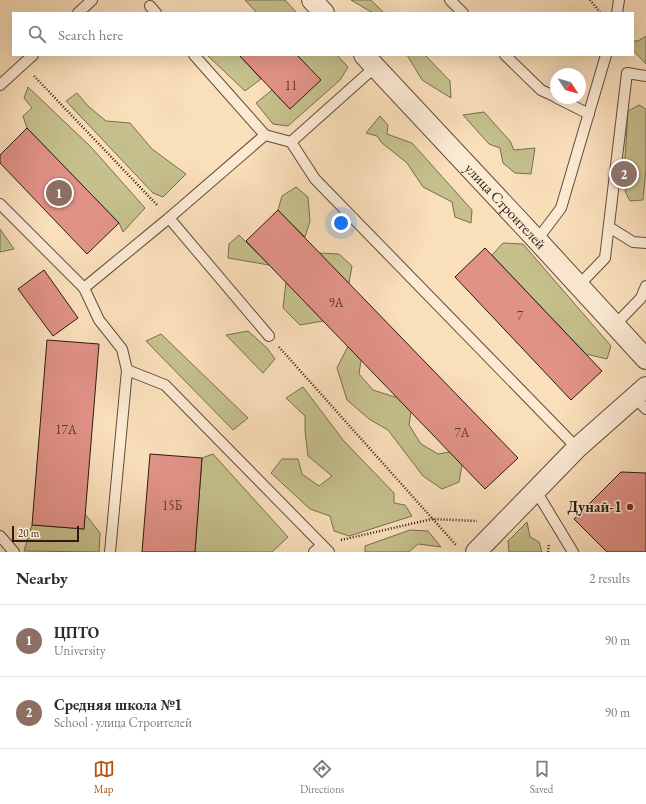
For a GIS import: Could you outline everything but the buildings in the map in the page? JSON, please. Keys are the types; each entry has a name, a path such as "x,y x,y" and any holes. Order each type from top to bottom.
{"street":[{"path":"312,0 323,12"},
{"name":"улица Строителей","path":"370,61 646,359"},
{"path":"466,549 506,522 577,448 642,398"}],"lane":[{"path":"79,12 92,0"},
{"path":"450,0 462,12"},
{"path":"617,12 619,0"},
{"path":"2,79 32,56"},
{"path":"195,56 265,135 291,142 315,179 577,448"},
{"path":"505,56 541,90 550,95"},
{"path":"537,240 561,208 606,56"},
{"path":"291,142 370,61"},
{"path":"578,285 605,258 627,73 646,76"},
{"path":"568,104 589,114"},
{"path":"84,288 169,218 265,135"},
{"path":"0,204 84,288 99,320 122,349 127,370 110,552"},
{"path":"169,218 269,336"},
{"path":"609,227 633,242 646,243"},
{"path":"615,326 641,298 646,286"},
{"path":"127,370 165,385 322,550"},
{"path":"536,491 573,552"},
{"path":"0,536 14,552"}],"path":[{"path":"590,0 600,12"},
{"path":"23,64 169,218"},
{"path":"269,336 432,519 466,549"},
{"path":"322,550 432,519 506,522"}],"shaded area":[{"path":"245,0 285,0 296,12 256,12"},
{"path":"351,0 371,0 383,12 371,12"},
{"path":"646,36 646,64 634,51 634,41 638,41"},
{"path":"208,56 240,56 261,79 245,91"},
{"path":"297,56 338,56 348,67 340,80 288,126 273,124 256,103 272,90 290,109"},
{"path":"408,56 426,56 450,81 451,98 422,80"},
{"path":"28,87 91,147 145,208 123,232 119,223 27,128 23,116 32,108 24,98"},
{"path":"77,93 88,106 106,121 130,123 152,149 186,174 163,197 153,193 66,101"},
{"path":"639,105 646,109 646,169 643,200 630,201 625,191 632,176 624,173 628,111"},
{"path":"484,112 510,141 514,150 535,148 531,174 515,173 503,163 500,148 489,144 463,115"},
{"path":"380,116 388,125 387,134 412,143 472,210 471,223 455,217 452,202 423,187 407,163 382,143 377,136 366,133"},
{"path":"296,187 308,197 310,221 305,237 278,210 282,196"},
{"path":"0,229 14,249 0,252"},
{"path":"239,235 269,265 228,258 229,244"},
{"path":"503,243 523,244 611,346 607,359 586,354 492,255"},
{"path":"319,253 339,254 352,266 349,283"},
{"path":"286,282 323,321 300,325 283,308"},
{"path":"248,331 267,348 275,359 263,373 226,335"},
{"path":"161,334 248,418 233,430 146,341"},
{"path":"348,346 361,360 359,374 373,390 398,398 411,412 409,425 421,444 438,454 450,452 462,465 459,482 442,489 423,476 388,430 369,419 347,400 337,368"},
{"path":"303,387 343,440 394,493 394,503 405,505 412,516 349,536 334,531 330,516 310,509 271,473 282,459 298,459 302,474 319,486 332,476 308,456 305,416 286,398"},
{"path":"213,454 288,537 272,552 195,552 202,458"},
{"path":"85,514 100,533 99,552 24,551 32,525 84,529"},
{"path":"527,522 530,537 539,542 542,552 509,552 508,541"},
{"path":"410,530 428,531 441,547 418,544 409,552 365,552 365,546"}],"place":[{"name":"Средняя школа №1","path":"624,174"},
{"name":"ЦПТО","path":"59,193"},
{"name":"Дунай-1","path":"630,507"}]}
